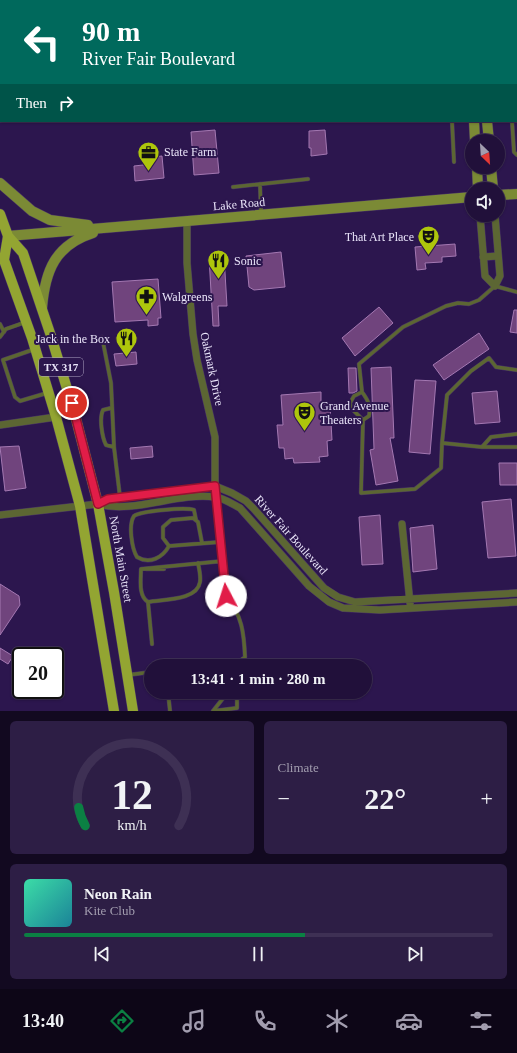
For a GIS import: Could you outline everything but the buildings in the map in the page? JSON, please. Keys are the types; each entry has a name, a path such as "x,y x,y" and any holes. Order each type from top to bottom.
{"main road":[{"path":"474,122 475,134"},
{"path":"487,122 488,134"},
{"path":"0,184 32,211 50,220 108,228"},
{"path":"505,195 517,194"},
{"name":"Lake Road","path":"4,236 465,198"},
{"name":"North Main Street","path":"0,214 4,236 4,260 36,349 80,506 114,711"},
{"path":"42,308 46,279 50,267 58,255 70,244 83,236 108,228"},
{"name":"North Main Street","path":"4,236 23,253 42,308 75,415 98,504 133,711"}],"street":[{"name":"Oakmark Drive","path":"186,222 187,263 193,334 197,360 215,437 214,497"},
{"path":"480,222 485,276 495,286 500,276 496,222"},
{"path":"483,257 498,256"},
{"path":"0,425 56,417"},
{"name":"River Fair Boulevard","path":"0,515 98,504 108,499 120,497 215,486 246,501 315,579 338,597 355,602 517,593"},
{"name":"River Fair Boulevard","path":"98,504 111,508 188,498 214,497 227,500 245,512 318,595 343,608 368,611 517,602"},
{"path":"402,524 411,609"},
{"path":"334,604 338,597"}],"lane":[{"path":"452,122 454,162"},
{"path":"512,122 514,152 517,155"},
{"path":"234,187 308,179"},
{"path":"260,184 262,215"},
{"path":"363,420 369,416 370,410 369,402 362,392 359,364 403,326 446,306 458,303 469,304 479,300 495,286 517,292"},
{"path":"0,337 6,329 27,322"},
{"path":"0,324 4,332"},
{"path":"102,337 111,383 111,408 120,497"},
{"path":"36,349 1,360 15,397 20,401 49,392"},
{"path":"362,392 354,396 350,403 351,408 363,420 361,493 415,489 441,468 447,394 471,371 489,358 496,367 517,370"},
{"path":"111,408 103,410 102,416 106,446 114,446"},
{"path":"482,447 492,437 517,434"},
{"path":"442,443 482,447 517,447"},
{"path":"214,497 223,561 226,596 235,607 244,633 245,657 243,659"},
{"path":"169,546 164,554 159,558 144,560 138,557 134,548 131,523 134,516 138,514 185,508 194,510 196,520 200,527 202,543"},
{"path":"169,546 163,538 162,531 164,524 171,520 186,517 196,520"},
{"path":"169,546 220,542"},
{"path":"152,644 148,602 142,597 140,585 141,569 223,561"},
{"path":"148,602 189,595 195,592 200,581 198,563"},
{"path":"127,675 144,673"},
{"path":"169,699 170,711"},
{"path":"213,711 222,699"},
{"path":"213,711 237,708 237,699"}],"place":[{"name":"State Farm","path":"149,172"},
{"name":"That Art Place","path":"429,256"},
{"name":"Sonic","path":"218,280"},
{"name":"Walgreens","path":"147,316"},
{"name":"Jack in the Box","path":"126,358"},
{"name":"Grand Avenue Theaters","path":"304,432"}],"route":[{"path":"72,403 98,504 108,499 120,497 215,486 214,497 223,561 226,596"}]}
